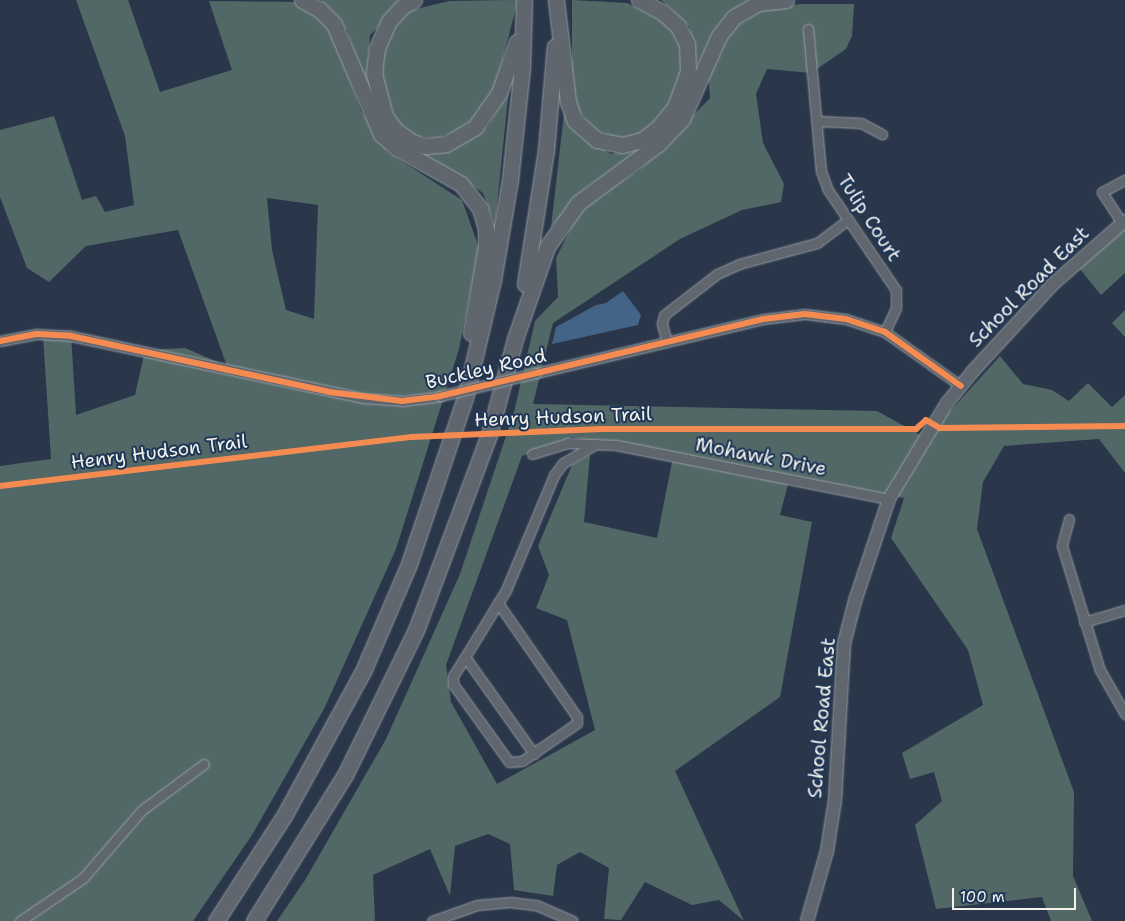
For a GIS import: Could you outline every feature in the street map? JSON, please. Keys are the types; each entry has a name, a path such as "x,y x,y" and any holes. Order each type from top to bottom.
{"highway":[{"path":"302,0 320,10 334,24 381,134 397,148 461,184 476,200 484,218 486,246 456,400 456,421"},
{"path":"414,0 403,6 389,21 377,48 374,73 379,102 388,122 403,137 416,144 446,144 475,127 491,108 504,82 522,26"},
{"path":"216,921 284,816 364,669 409,564 474,362 501,236 518,111 524,0"},
{"path":"555,0 573,116 590,136 622,145 642,140 658,128 675,107 688,72 687,44 678,26 662,12 639,0"},
{"path":"515,339 546,150 556,39 555,0"},
{"path":"254,921 345,775 416,630 489,435 515,339 540,262 571,211 673,130 692,102 720,36 734,16 758,4 786,0"}],"street":[{"name":"Tulip Court","path":"808,29 816,121 824,181 896,290 896,308 886,332"},
{"path":"816,121 861,123 882,134"},
{"path":"1124,222 1102,192 1125,180"},
{"path":"667,342 662,324 664,315 717,274 739,264 817,243 848,220"},
{"name":"School Road East","path":"807,921 827,851 835,800 838,700 844,644 855,601 889,499 911,459 961,386 1025,312 1124,222"},
{"name":"Buckley Road","path":"0,341 37,334 71,336 363,398 402,401 440,396 763,319 805,314 846,319 886,332 961,386"},
{"name":"Mohawk Drive","path":"532,454 567,443 597,443 889,499"},
{"path":"498,603 578,720 534,754 518,763 504,758 453,684 453,676 498,603 554,475 563,463 597,443"},
{"path":"1069,519 1062,546 1100,670 1125,714"},
{"path":"1084,622 1125,610"},
{"path":"465,657 534,754"},
{"path":"20,921 83,878 142,810 204,764"},
{"path":"432,921 477,905 510,902 536,905 573,921"}],"green space":[{"path":"76,0 128,0 160,92 232,70 209,1 306,2 333,35 361,111 389,153 462,200 479,248 459,349 396,549 325,707 252,835 193,921 0,921 0,466 51,459 43,336 71,335 76,415 135,395 145,350 185,348 227,366 178,230 86,246 49,282 27,268 0,197 0,130 54,116 82,200 96,196 105,212 134,205 125,136","holes":["267,198 318,205 314,319 286,310 272,250"]},
{"path":"321,0 408,0 370,35 366,86 347,30"},
{"path":"518,0 496,85 473,125 437,138 416,136 396,121 383,87 383,52 400,13 449,1"},
{"path":"572,0 627,3 661,20 679,39 684,73 664,114 642,133 619,139 595,130 579,111 572,88"},
{"path":"661,0 749,0 718,26 697,66 689,26"},
{"path":"801,4 854,4 852,36 846,49 811,73 767,69 756,94 763,143 784,184 781,202 742,210 680,239 553,323 533,404 877,411 926,438 1000,356 1023,384 1052,390 1069,401 1088,383 1112,407 1125,395 1125,473 1099,439 1004,446 983,482 977,529 1074,792 1073,876 1092,921 1051,921 1042,897 936,909 915,825 942,801 934,772 910,779 902,753 983,705 968,650 891,538 904,498 790,477 780,515 812,522 780,697 675,771 744,921 719,900 692,905 645,882 621,920 604,919 609,868 580,852 557,865 553,896 514,890 510,844 488,834 455,846 450,896 430,849 373,875 375,921 277,921 305,880 386,739 460,574 514,412 535,321 558,297 556,258 582,206 638,171 710,98 708,74 733,27 753,10","holes":["572,437 673,457 657,538 584,522 590,455 572,465 538,546 549,575 536,608 567,620 595,730 497,784 451,702 446,665 522,456"]},
{"path":"509,88 495,224 483,193 444,166 412,150 451,151 488,126"},
{"path":"565,105 583,138 611,154 646,146 588,187 551,227"},
{"path":"1125,223 1125,273 1101,295 1080,269"},
{"path":"1125,310 1125,337 1112,323"}],"water":[{"path":"623,291 641,315 638,325 552,344 556,327 596,305 606,303"}],"cycle path":[{"path":"0,341 37,334 71,336 329,392 402,401 440,396 763,319 805,314 846,319 885,332 961,386"},
{"name":"Henry Hudson Trail","path":"0,486 412,437 602,429 916,429 926,420 940,428 1125,426"}]}
